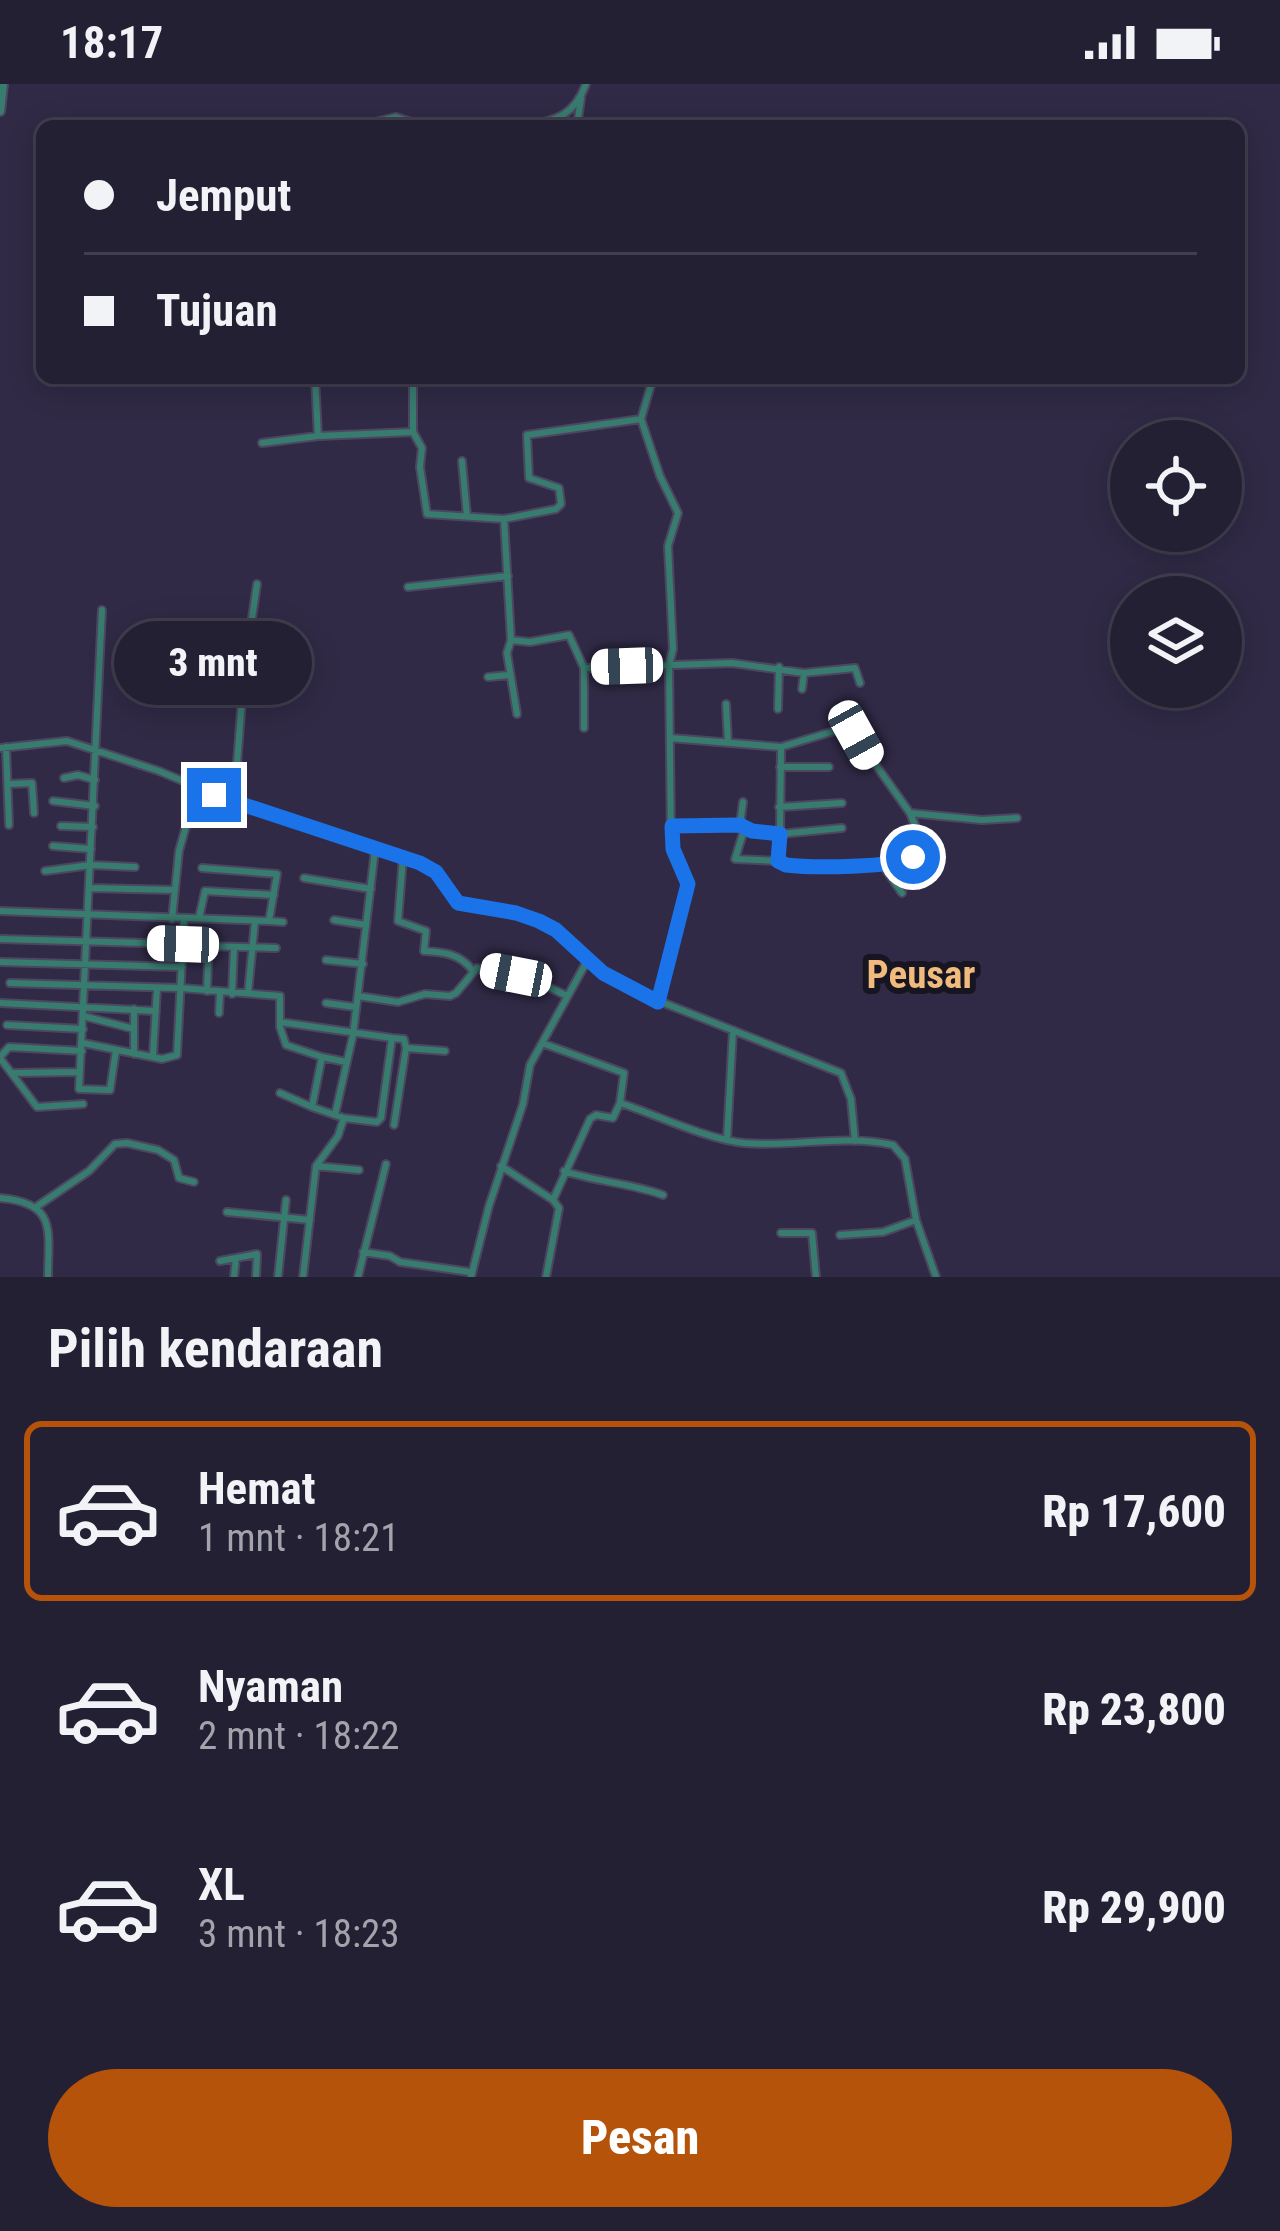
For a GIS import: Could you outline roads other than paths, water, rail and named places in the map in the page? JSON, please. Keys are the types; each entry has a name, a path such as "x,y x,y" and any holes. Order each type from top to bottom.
{"street":[{"path":"578,120 586,84"},
{"path":"0,111 1,91"},
{"path":"556,120 580,98"},
{"path":"315,384 318,436"},
{"path":"413,384 413,432 422,448 426,513 504,519 551,511 561,504 559,488 529,478 527,435 641,418"},
{"path":"651,385 641,418 660,476 679,514 668,545 674,649 669,665 672,826 673,849 688,884 658,1002"},
{"path":"262,443 413,432"},
{"path":"462,461 467,516"},
{"path":"504,519 511,640 508,675 517,714"},
{"path":"408,587 508,576"},
{"path":"234,803 256,584"},
{"path":"102,610 79,1089 109,1091 116,1050"},
{"path":"511,640 530,642 569,635 584,668 584,728"},
{"path":"584,668 732,663 804,673 855,668 860,683"},
{"path":"778,709 779,667"},
{"path":"802,689 804,673"},
{"path":"488,677 508,675"},
{"path":"726,704 728,742"},
{"path":"670,738 782,748 851,730 910,813 915,825 913,857 908,862 798,866 737,861 742,802"},
{"path":"9,824 3,747 67,741 159,771 234,803 403,857 431,868 458,903 516,913 556,930 587,961 626,988 841,1073 851,1100 854,1141"},
{"path":"778,861 782,748"},
{"path":"780,767 829,767"},
{"path":"64,778 95,779"},
{"path":"6,782 32,783 34,813"},
{"path":"53,801 95,806"},
{"path":"779,807 842,803"},
{"path":"172,919 190,812"},
{"path":"910,813 982,820 1017,818"},
{"path":"61,826 93,827"},
{"path":"672,826 742,826 780,834 842,828"},
{"path":"53,846 92,850"},
{"path":"303,1277 316,1166 338,1136 375,850"},
{"path":"403,857 398,921 426,931 424,951 463,959 472,971"},
{"path":"882,864 902,893"},
{"path":"45,871 91,865 135,867"},
{"path":"202,868 277,874 269,921"},
{"path":"304,878 371,889"},
{"path":"89,889 175,890"},
{"path":"199,918 205,891 274,895"},
{"path":"0,911 283,922"},
{"path":"83,1104 37,1107 0,1058 9,1047 83,1047 168,1059 177,1055 184,919"},
{"path":"334,920 367,925"},
{"path":"248,993 255,921"},
{"path":"207,991 209,935"},
{"path":"0,939 183,944"},
{"path":"208,946 276,948"},
{"path":"232,994 235,947"},
{"path":"326,960 363,964"},
{"path":"363,1252 471,1275 523,1104 528,1071 587,961"},
{"path":"0,962 182,967"},
{"path":"358,996 398,1002 425,994 449,996 472,971 484,968 530,978 567,996"},
{"path":"10,983 280,996 287,1047 346,1062"},
{"path":"153,1056 157,988"},
{"path":"219,1013 220,993"},
{"path":"326,1003 356,1007"},
{"path":"0,1004 156,1011"},
{"path":"134,1009 134,1054"},
{"path":"83,1016 134,1029"},
{"path":"280,1022 404,1039 394,1125"},
{"path":"7,1025 83,1029"},
{"path":"727,1140 733,1030"},
{"path":"280,1093 340,1116 377,1122 392,1038"},
{"path":"542,1043 624,1073 613,1118 596,1115 590,1119 554,1200"},
{"path":"406,1048 445,1051"},
{"path":"312,1107 322,1058"},
{"path":"13,1073 80,1072"},
{"path":"620,1102 727,1140 854,1141 886,1143 900,1150 916,1220 936,1277"},
{"path":"36,1207 89,1171 115,1144 158,1150 174,1160 179,1178 194,1182"},
{"path":"358,1277 386,1164"},
{"path":"316,1166 358,1170"},
{"path":"501,1166 554,1200 560,1214 546,1277"},
{"path":"565,1171 598,1182 623,1182 663,1196"},
{"path":"0,1198 36,1207 49,1231 48,1277"},
{"path":"278,1277 286,1201"},
{"path":"227,1213 310,1220"},
{"path":"840,1235 884,1232 916,1220"},
{"path":"782,1233 812,1233 816,1277"},
{"path":"220,1261 257,1254 256,1277"},
{"path":"234,1277 236,1258"}],"district":[{"name":"Peusar","path":"921,975"}]}
